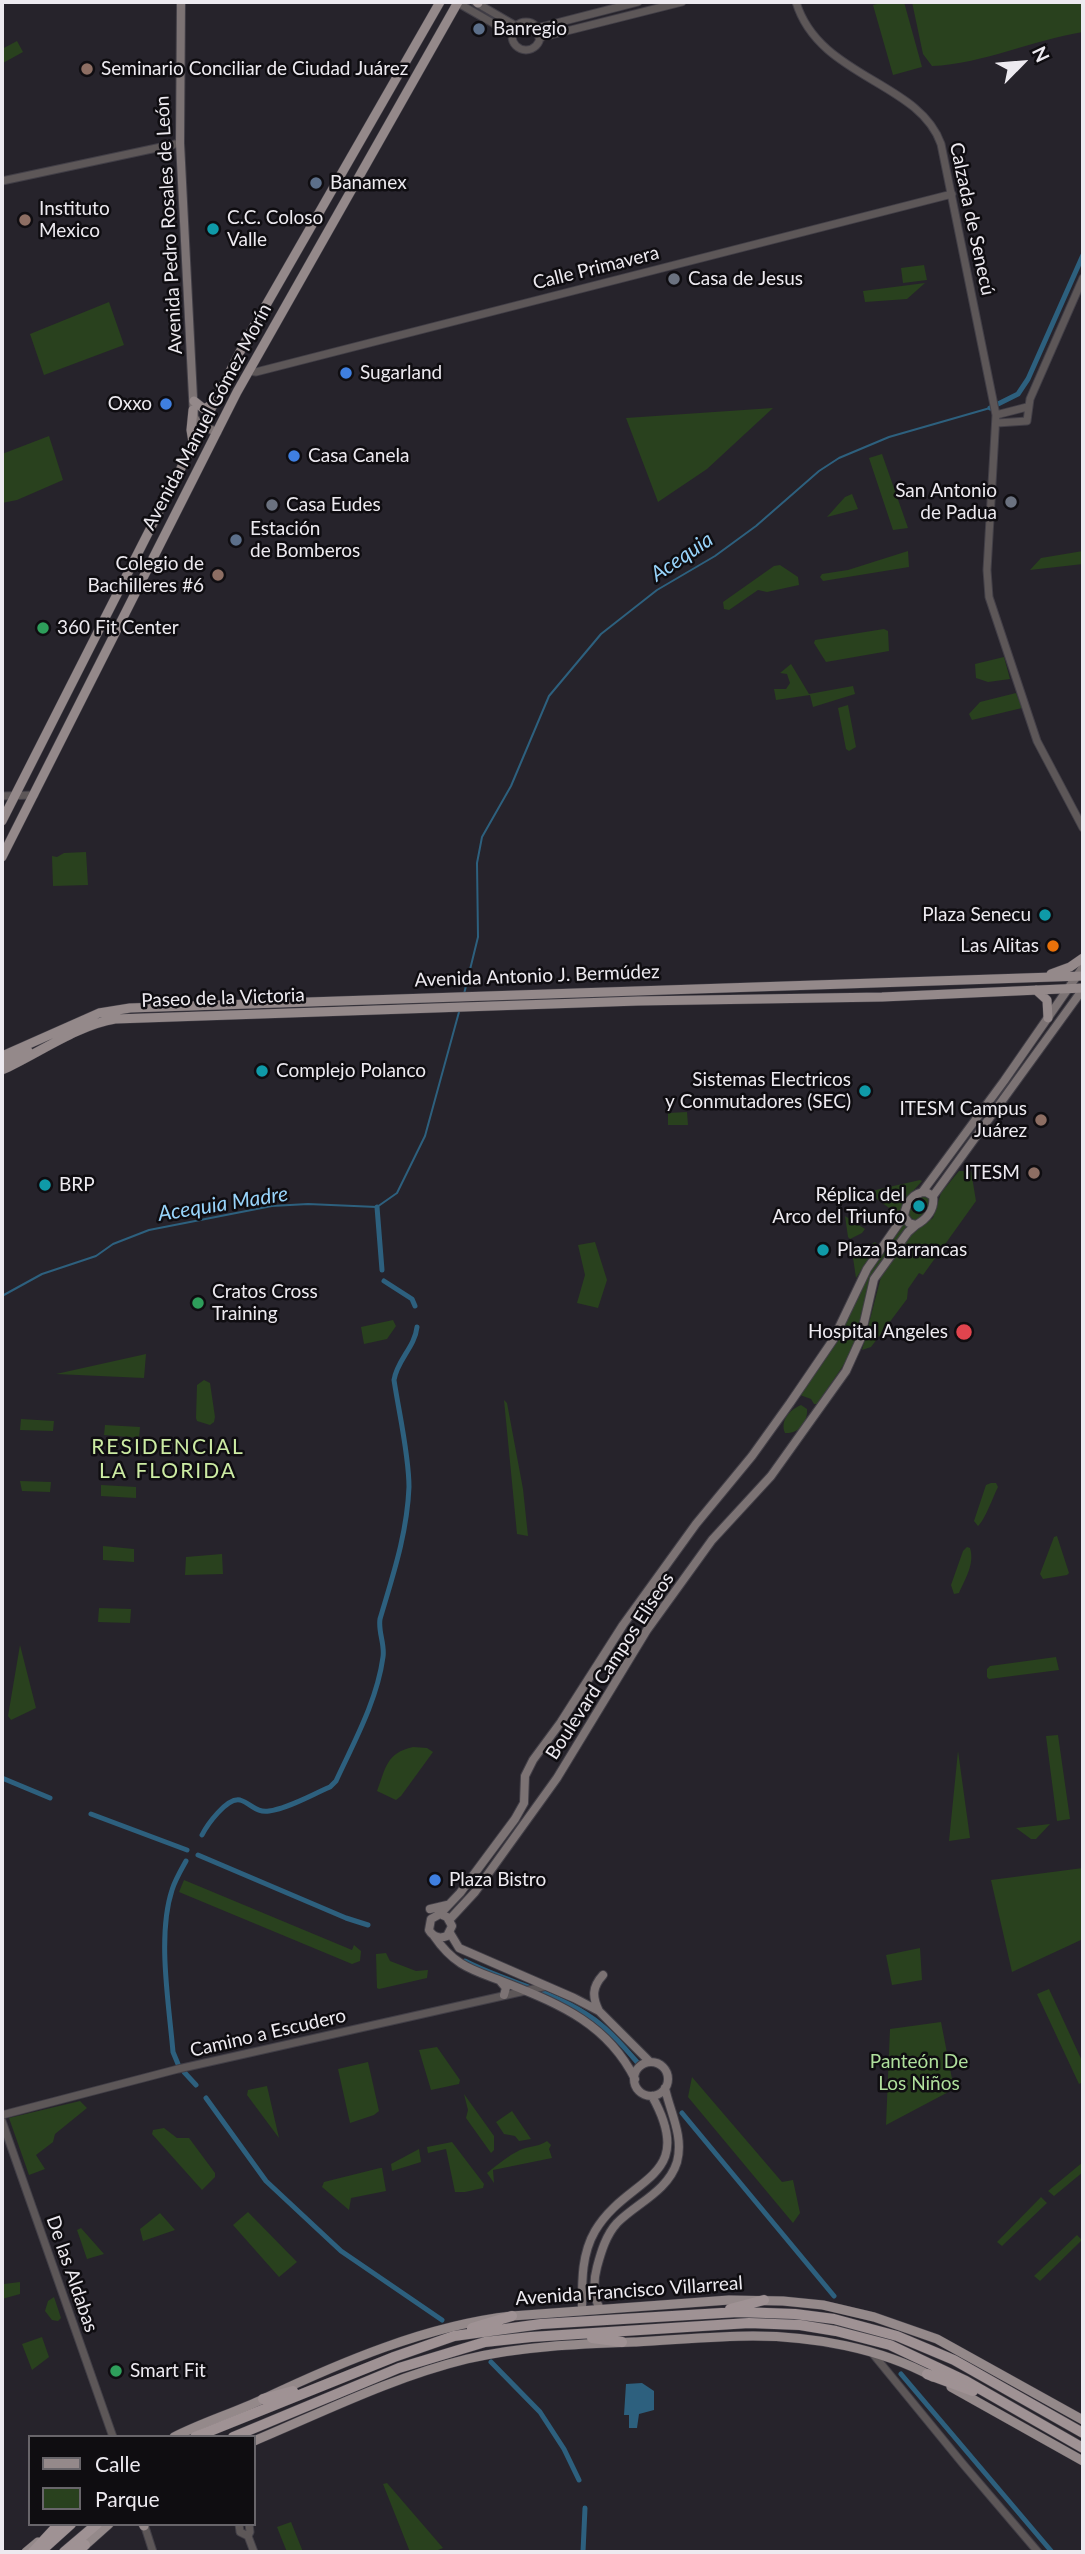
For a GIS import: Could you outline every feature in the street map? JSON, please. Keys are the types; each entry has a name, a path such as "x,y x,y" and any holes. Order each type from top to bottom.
{"highway":[{"path":"702,2315 764,2300"},
{"name":"Avenida Francisco Villarreal","path":"200,2435 454,2336 541,2324 738,2312 795,2314 855,2323 888,2333 954,2360 1083,2433"},
{"path":"454,2336 512,2316"},
{"name":"Avenida Francisco Villarreal","path":"239,2435 432,2356 500,2340 731,2323 800,2325 851,2333 890,2345 937,2366 1083,2448"},
{"path":"564,2335 622,2342"},
{"path":"927,2374 994,2397"},
{"path":"263,2399 338,2379"},
{"path":"33,2552 56,2526"},
{"path":"40,2552 69,2526"},
{"path":"64,2552 95,2526"}],"main road":[{"name":"Avenida Pedro Rosales de León","path":"181,2 180,143 193,405 195,420 202,426"},
{"name":"Avenida Manuel Gómez Morín","path":"2,815 14,797 246,340 440,2"},
{"name":"Avenida Manuel Gómez Morín","path":"2,857 249,371 458,2"},
{"path":"316,220 318,231 328,232"},
{"path":"307,237 313,240 318,249"},
{"path":"194,443 191,430 193,405 202,408 213,404"},
{"path":"202,426 217,432"},
{"path":"106,615 111,626 118,628"},
{"path":"99,631 106,635 110,644"},
{"path":"1042,977 1070,967 1083,958"},
{"path":"1083,967 1080,976 923,1191 909,1201 904,1216 909,1223 916,1225 924,1220 932,1209 933,1196 1083,988"},
{"name":"Avenida Antonio J. Bermúdez","path":"2,1056 86,1018 115,1009 1080,976"},
{"path":"792,985 792,998"},
{"name":"Avenida Antonio J. Bermúdez","path":"461,1008 1083,988"},
{"path":"1035,989 1047,1000 1048,1018"},
{"name":"Paseo de la Victoria","path":"2,1073 63,1039 109,1020 461,1008"},
{"path":"2,1063 30,1050 39,1040"},
{"path":"1009,1074 1018,1080"},
{"path":"923,1191 933,1196"},
{"name":"Boulevard Campos Eliseos","path":"440,1914 453,1902 515,1819 524,1803 529,1766 561,1722 623,1625 696,1524 774,1426 836,1335 867,1269 904,1216"},
{"name":"Boulevard Campos Eliseos","path":"450,1919 475,1892 557,1778 647,1630 712,1540 771,1476 846,1371 858,1348 874,1279 916,1225"},
{"path":"430,1909 453,1902"},
{"path":"434,1936 444,1937 450,1933 452,1926 450,1919 440,1914 429,1923 429,1930 453,1960 528,1990 599,2030 616,2048 635,2079 639,2091 652,2096 662,2092 668,2080 658,2063 650,2062 639,2068 635,2079"},
{"path":"450,1933 459,1948 599,2011"},
{"path":"603,1975 593,1991 594,2002 599,2011 650,2062"},
{"path":"499,1980 506,1988 504,1995"},
{"path":"600,2309 594,2284 606,2239 617,2223 667,2181 676,2165 679,2143 665,2088"},
{"path":"582,2310 585,2259 595,2231 611,2211 654,2175 667,2152 666,2128 652,2096"},
{"name":"Avenida Francisco Villarreal","path":"178,2435 221,2415 403,2342 479,2320 582,2310 764,2300 841,2308 912,2329 954,2347 1083,2420"},
{"path":"256,2440 360,2396 466,2359 509,2351 622,2342 766,2336 833,2344 873,2354 927,2374 1083,2461"},
{"path":"26,2552 56,2526"},
{"path":"79,2550 107,2526"}],"street":[{"path":"458,2 514,30"},
{"path":"476,2 514,30 515,45 523,49 534,47 540,38 682,2"},
{"path":"537,28 637,2 639,12"},
{"name":"Calzada de Senecú","path":"796,2 807,26 820,43 856,71 897,95 933,125 944,153 997,419 987,559 989,597 1037,741 1083,828"},
{"path":"569,20 571,30"},
{"path":"514,30 527,22 537,28 540,38"},
{"path":"2,181 180,143"},
{"name":"Calle Primavera","path":"249,371 256,372 952,194"},
{"path":"997,419 1027,421 1027,407 1083,278"},
{"path":"997,419 1027,407"},
{"path":"2,796 34,795"},
{"name":"Camino a Escudero","path":"2,2115 178,2069 544,1987"},
{"name":"De las Aldabas","path":"2,2121 112,2435"},
{"path":"873,2354 1038,2552"},
{"path":"144,2526 153,2552"},
{"path":"239,2526 241,2534 247,2536 254,2552"},
{"path":"247,2536 249,2526"}],"green space":[{"path":"904,2 922,67 893,75 873,5"},
{"path":"912,2 1083,2 1083,32 970,61 932,66 923,54"},
{"path":"17,41 23,52 3,63 2,49"},
{"path":"924,265 927,280 903,283 901,268"},
{"path":"925,283 907,299 865,302 863,291"},
{"path":"109,302 124,345 44,375 30,334"},
{"path":"773,408 707,469 658,502 626,418"},
{"path":"49,436 63,480 17,500 2,503 2,454"},
{"path":"882,454 908,528 893,530 869,458"},
{"path":"852,494 858,509 827,517 845,497"},
{"path":"908,551 909,567 823,581 820,577 822,574 848,570"},
{"path":"1083,551 1083,564 1030,570 1041,558"},
{"path":"780,565 798,577 799,585 767,592 758,590 729,610 724,609 723,602 774,566"},
{"path":"884,629 888,631 889,651 826,662 814,643 815,640"},
{"path":"1004,657 1010,679 988,682 976,678 975,664"},
{"path":"791,664 809,694 853,686 855,694 813,707 810,695 776,700 774,689 786,689 790,683 787,674 780,673"},
{"path":"1016,693 1022,708 972,720 969,714 980,702"},
{"path":"848,705 856,747 849,751 846,749 838,708"},
{"path":"86,852 88,885 53,886 52,856"},
{"path":"687,1112 688,1125 668,1125 668,1113"},
{"path":"959,1171 971,1171 976,1201 923,1275 919,1273 908,1289 907,1299 871,1347 862,1350 882,1273 913,1232 933,1218 941,1193"},
{"path":"922,1181 905,1200 899,1215 867,1192"},
{"path":"920,1195 929,1198 929,1208 921,1219 914,1221 908,1213 910,1205"},
{"path":"845,1216 865,1229 862,1233 850,1239 848,1237"},
{"path":"904,1222 907,1226 871,1280 849,1357 817,1404 814,1404 811,1399 800,1395 870,1272"},
{"path":"595,1242 607,1280 598,1308 577,1303 585,1275 578,1245"},
{"path":"875,1242 878,1245 856,1278 852,1251 868,1247"},
{"path":"393,1320 396,1326 387,1339 364,1344 361,1327"},
{"path":"146,1354 144,1378 56,1374"},
{"path":"204,1380 210,1383 215,1417 210,1425 197,1421 196,1418 197,1385"},
{"path":"504,1400 507,1403 523,1489 528,1536 517,1534"},
{"path":"801,1405 807,1409 804,1423 794,1432 785,1433 787,1416"},
{"path":"21,1419 54,1421 53,1431 20,1430"},
{"path":"105,1425 140,1427 139,1438 104,1435"},
{"path":"20,1481 51,1482 50,1492 22,1491"},
{"path":"996,1483 998,1487 978,1526 974,1521 986,1485"},
{"path":"101,1485 136,1487 136,1498 101,1496"},
{"path":"1057,1536 1069,1573 1043,1579 1040,1574 1054,1537"},
{"path":"103,1546 134,1549 134,1562 103,1560"},
{"path":"967,1547 970,1548 971,1554 970,1566 959,1593 954,1594 951,1585 963,1551"},
{"path":"222,1554 223,1574 185,1575 186,1557"},
{"path":"99,1608 131,1609 130,1623 98,1622"},
{"path":"20,1645 36,1708 11,1720 8,1716"},
{"path":"1056,1657 1059,1670 989,1679 987,1677 987,1669 990,1666"},
{"path":"1058,1735 1070,1819 1057,1821 1046,1736"},
{"path":"413,1747 427,1748 433,1752 401,1796 396,1800 377,1791 392,1757"},
{"path":"958,1751 970,1838 949,1841"},
{"path":"1050,1824 1036,1839 1031,1839 1016,1828"},
{"path":"1083,1868 1083,1939 1012,1972 991,1880"},
{"path":"184,1880 352,1950 354,1945 361,1951 360,1961 352,1964 179,1892"},
{"path":"920,1948 922,1980 892,1985 886,1955"},
{"path":"386,1953 390,1961 416,1971 428,1970 427,1978 377,1988 376,1954"},
{"path":"1049,1989 1083,2063 1083,2082 1079,2084 1037,1994"},
{"name":"Panteón De Los Niños","path":"941,2022 954,2089 886,2125 890,2029"},
{"path":"437,2047 460,2080 459,2084 431,2090 419,2050"},
{"path":"368,2062 379,2111 350,2123 338,2069"},
{"path":"692,2077 782,2182 793,2180 800,2213 793,2223 688,2097"},
{"path":"267,2086 279,2138 247,2095 248,2090"},
{"path":"464,2094 494,2136 494,2150 491,2153 466,2118 468,2110"},
{"path":"80,2101 87,2108 55,2134 53,2142 36,2155 45,2169 29,2175 9,2118"},
{"path":"512,2111 531,2139 519,2141 515,2136 504,2134 496,2122"},
{"path":"164,2128 177,2138 189,2138 215,2173 215,2177 202,2190 152,2134 153,2130"},
{"path":"547,2141 551,2145 549,2149 552,2158 493,2170 494,2183 487,2173 516,2152"},
{"path":"452,2142 484,2184 483,2188 455,2192 446,2149 428,2153 427,2147"},
{"path":"419,2149 421,2162 392,2171 391,2164"},
{"path":"1083,2162 1083,2172 1054,2196 1048,2191"},
{"path":"382,2168 386,2191 351,2198 349,2210 322,2187 324,2182"},
{"path":"1041,2197 1047,2203 1002,2246 997,2242"},
{"path":"248,2212 297,2262 279,2277 233,2225"},
{"path":"160,2213 175,2230 143,2241 140,2229"},
{"path":"81,2228 104,2254 87,2259 77,2230"},
{"path":"1077,2235 1082,2240 1040,2281 1034,2276"},
{"path":"20,2282 20,2294 2,2299 4,2284"},
{"path":"54,2297 61,2318 58,2321 52,2320 45,2311 48,2301"},
{"path":"42,2337 49,2357 32,2370 22,2344"},
{"path":"387,2483 443,2548 433,2552 410,2552 383,2484"},
{"path":"291,2522 303,2552 287,2552 277,2527"}],"water":[{"path":"642,2383 654,2391 654,2410 639,2414 637,2428 629,2428 629,2415 624,2415 626,2384"}],"waterway":[{"name":"Acequia","path":"990,408 1018,394 1028,379 1083,255"},
{"name":"Acequia","path":"464,994 478,937 477,863 482,837 511,786 549,696 601,634 657,590 715,556 756,526 819,471 839,458 889,437 990,408"},
{"name":"Acequia Madre","path":"2,1296 42,1274 96,1256 113,1244 149,1230 272,1206 308,1204 377,1207 397,1193 425,1136 459,1012"},
{"path":"377,1207 382,1270"},
{"path":"384,1281 412,1299 415,1306"},
{"path":"202,1835 218,1813 235,1800 261,1811 269,1811 330,1787 336,1781 364,1721 380,1673 383,1652 380,1619 399,1554 408,1504 407,1461 394,1380 417,1327"},
{"path":"2,1778 50,1798"},
{"path":"91,1814 187,1850"},
{"path":"198,1855 368,1925"},
{"path":"178,2064 173,2052 167,1992 165,1928 172,1890 186,1861"},
{"path":"465,1961 548,1994 580,2010 606,2030 637,2062"},
{"path":"184,2072 196,2085"},
{"path":"206,2098 266,2181 341,2251 442,2320"},
{"path":"682,2113 834,2296"},
{"path":"491,2362 540,2412 564,2449 579,2480"},
{"path":"901,2374 1052,2552"},
{"path":"583,2552 585,2508"}],"place":[{"name":"Banregio","path":"479,29"},
{"name":"Seminario Conciliar de Ciudad Juárez","path":"87,69"},
{"name":"Banamex","path":"316,183"},
{"name":"Instituto Mexico","path":"25,220"},
{"name":"C.C. Coloso Valle","path":"213,229"},
{"name":"Casa de Jesus","path":"674,279"},
{"name":"Sugarland","path":"346,373"},
{"name":"Oxxo","path":"166,404"},
{"name":"Casa Canela","path":"294,456"},
{"name":"San Antonio de Padua","path":"1011,502"},
{"name":"Casa Eudes","path":"272,505"},
{"name":"Estación de Bomberos","path":"236,540"},
{"name":"Colegio de Bachilleres #6","path":"218,575"},
{"name":"360 Fit Center","path":"43,628"},
{"name":"Plaza Senecu","path":"1045,915"},
{"name":"Las Alitas","path":"1053,946"},
{"name":"Complejo Polanco","path":"262,1071"},
{"name":"Sistemas Electricos y Conmutadores (SEC)","path":"865,1091"},
{"name":"ITESM Campus Juárez","path":"1041,1120"},
{"name":"ITESM","path":"1034,1173"},
{"name":"BRP","path":"45,1185"},
{"name":"Réplica del Arco del Triunfo","path":"919,1206"},
{"name":"Plaza Barrancas","path":"823,1250"},
{"name":"Cratos Cross Training","path":"198,1303"},
{"name":"Hospital Angeles","path":"964,1332"},
{"name":"Plaza Bistro","path":"435,1880"},
{"name":"Smart Fit","path":"116,2371"}],"district":[{"name":"RESIDENCIAL LA FLORIDA","path":"168,1459"}]}
